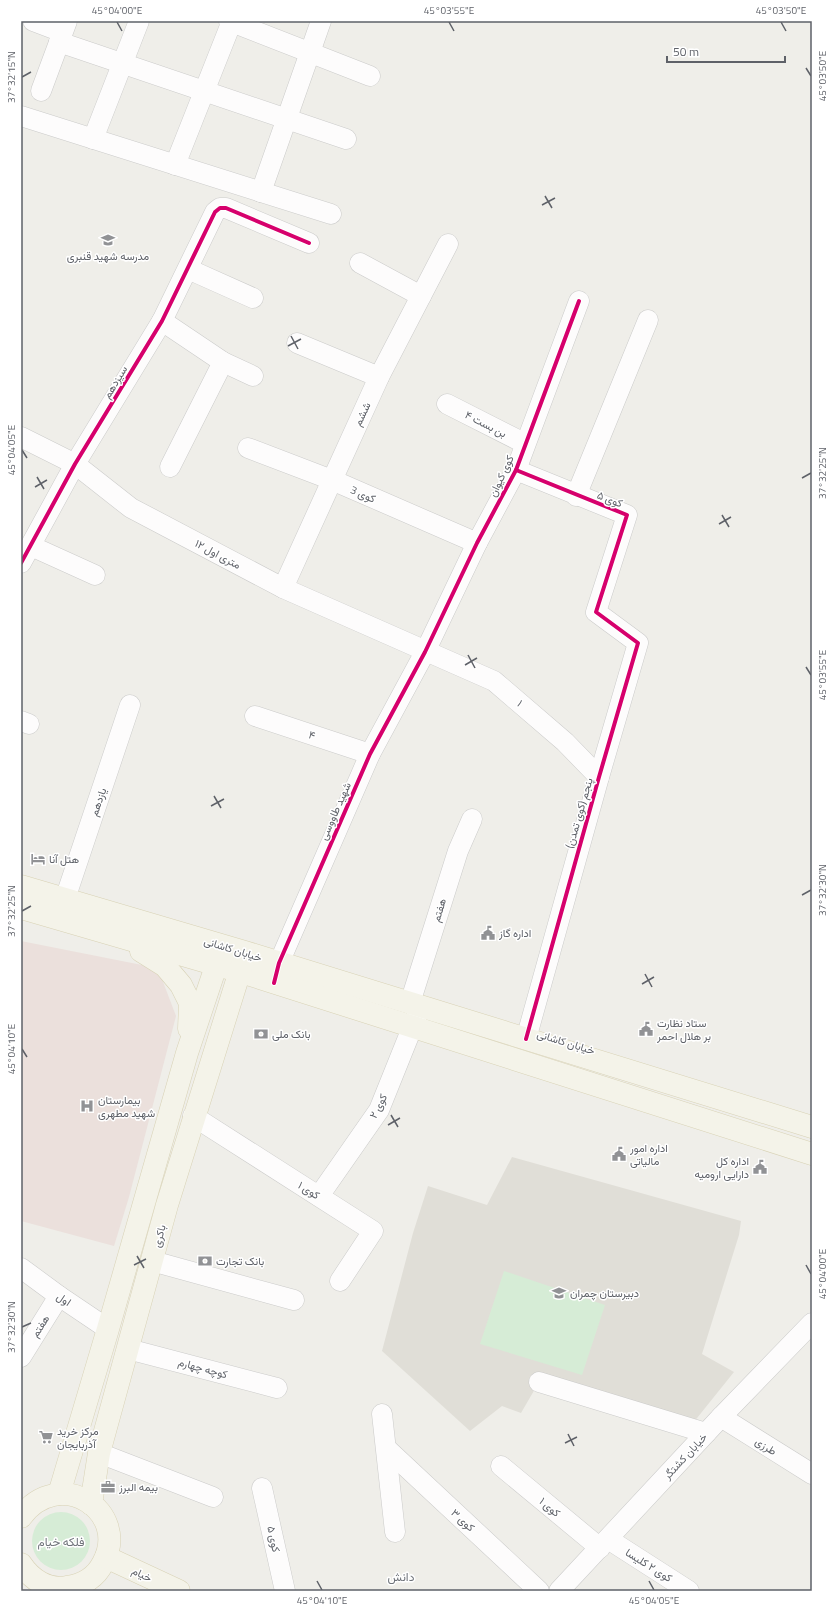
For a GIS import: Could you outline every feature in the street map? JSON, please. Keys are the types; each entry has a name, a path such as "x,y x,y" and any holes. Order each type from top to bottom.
{"main road":[{"name":"خیابان کاشانی","path":"21,886 66,899 220,956"},
{"name":"خیابان کاشانی","path":"21,908 116,936 220,956 415,1012 526,1039 812,1127"},
{"path":"116,936 166,966 181,985 190,1004 187,1053"},
{"name":"باکری","path":"58,1494 108,1329 187,1053 220,956"},
{"name":"باکری","path":"91,1504 99,1453 167,1205 193,1116 243,962"},
{"path":"415,1012 812,1154"},
{"path":"145,1200 167,1205"},
{"path":"21,1517 28,1508 37,1501 58,1494 81,1498 100,1512 106,1522 109,1540 106,1557 101,1568 91,1578 78,1585 48,1589 37,1581 23,1576"},
{"name":"خیام","path":"106,1557 158,1586 179,1591"}],"street":[{"path":"32,21 63,32 122,63 346,139"},
{"path":"93,139 139,21"},
{"path":"175,165 231,21 370,76"},
{"path":"262,192 321,21"},
{"path":"41,91 63,32"},
{"path":"21,116 331,214"},
{"name":"سیزدهم","path":"21,563 76,464 162,322 215,212 220,208 226,208 309,243"},
{"name":"ششم","path":"283,588 379,377 448,244"},
{"path":"360,263 421,296"},
{"path":"188,269 253,298"},
{"name":"کوی کیوان","path":"425,652 477,543 516,470 524,443 579,301"},
{"path":"576,496 648,320"},
{"path":"162,322 223,362 253,376"},
{"path":"297,343 379,377"},
{"path":"170,467 223,362"},
{"name":"بن بست ۴","path":"447,404 524,443"},
{"name":"۱۲ متری اول","path":"21,437 76,464 131,508 283,588 425,652"},
{"name":"کوی 3","path":"248,448 332,480 477,543"},
{"name":"کوی ۵","path":"516,470 576,496 627,515 596,612"},
{"path":"31,546 95,575"},
{"name":"پنجم (کوی تمدن)","path":"526,1039 598,777 638,642 596,612"},
{"name":"شهید طاووسی","path":"276,973 370,754 425,652"},
{"name":"۱","path":"425,652 494,681 565,742 598,777"},
{"name":"یازدهم","path":"66,899 130,705"},
{"name":"۴","path":"255,716 370,754"},
{"name":"هفتم","path":"415,1012 458,851 472,819"},
{"name":"کوی ۲","path":"319,1196 379,1110 415,1012"},
{"name":"کوی ۱","path":"193,1116 374,1231 340,1281"},
{"path":"152,1261 294,1300"},
{"name":"اول","path":"21,1268 108,1329"},
{"name":"هفتم","path":"21,1357 59,1296"},
{"name":"خیابان کشتگر","path":"559,1591 721,1417 812,1323"},
{"name":"کوچه چهارم","path":"128,1349 278,1388"},
{"path":"539,1382 706,1433"},
{"path":"382,1414 395,1532"},
{"name":"طرزی","path":"721,1417 812,1474"},
{"name":"کوی ۳","path":"387,1449 539,1591"},
{"path":"99,1453 213,1497"},
{"name":"کوی ۱","path":"501,1466 604,1544"},
{"name":"کوی ۵","path":"262,1488 285,1591"},
{"name":"کوی ۲ کلیسا","path":"604,1544 689,1591"}],"shaded area":[{"name":"بیمارستان شهید مطهری","path":"21,941 142,965 160,974 176,1016 129,1197 114,1246 21,1221"},
{"name":"دبیرستان چمران","path":"512,1157 741,1221 739,1235 702,1354 734,1372 689,1428 539,1382 521,1413 502,1406 470,1431 382,1351 413,1233 428,1186 487,1205"}],"green space":[{"path":"504,1271 605,1305 582,1375 480,1344"},
{"path":"55,1512 67,1512 82,1520 90,1535 90,1547 82,1562 67,1570 55,1570 40,1562 32,1547 32,1535 40,1520"}],"cycle path":[{"path":"21,563 75,464 162,321 215,212 220,208 226,208 309,243"},
{"path":"274,983 279,963 370,754 425,652 477,543 516,470 579,301"},
{"path":"516,470 627,515 596,612 638,643 526,1039"}],"place":[{"name":"مدرسه شهید قنبری","path":"108,240"},
{"name":"هتل آنا","path":"38,859"},
{"name":"اداره گاز","path":"488,933"},
{"name":"ستاد نظارت بر هلال احمر","path":"646,1029"},
{"name":"بانک ملی","path":"261,1034"},
{"name":"بیمارستان شهید مطهری","path":"87,1106"},
{"name":"اداره امور مالیاتی","path":"619,1154"},
{"name":"اداره کل دارایی ارومیه","path":"760,1167"},
{"name":"بانک تجارت","path":"205,1261"},
{"name":"دبیرستان چمران","path":"559,1293"},
{"name":"مرکز خرید آذربایجان","path":"46,1437"},
{"name":"بیمه البرز","path":"108,1487"}],"district":[{"name":"فلکه خیام","path":"61,1542"},
{"name":"دانش","path":"401,1577"}]}
